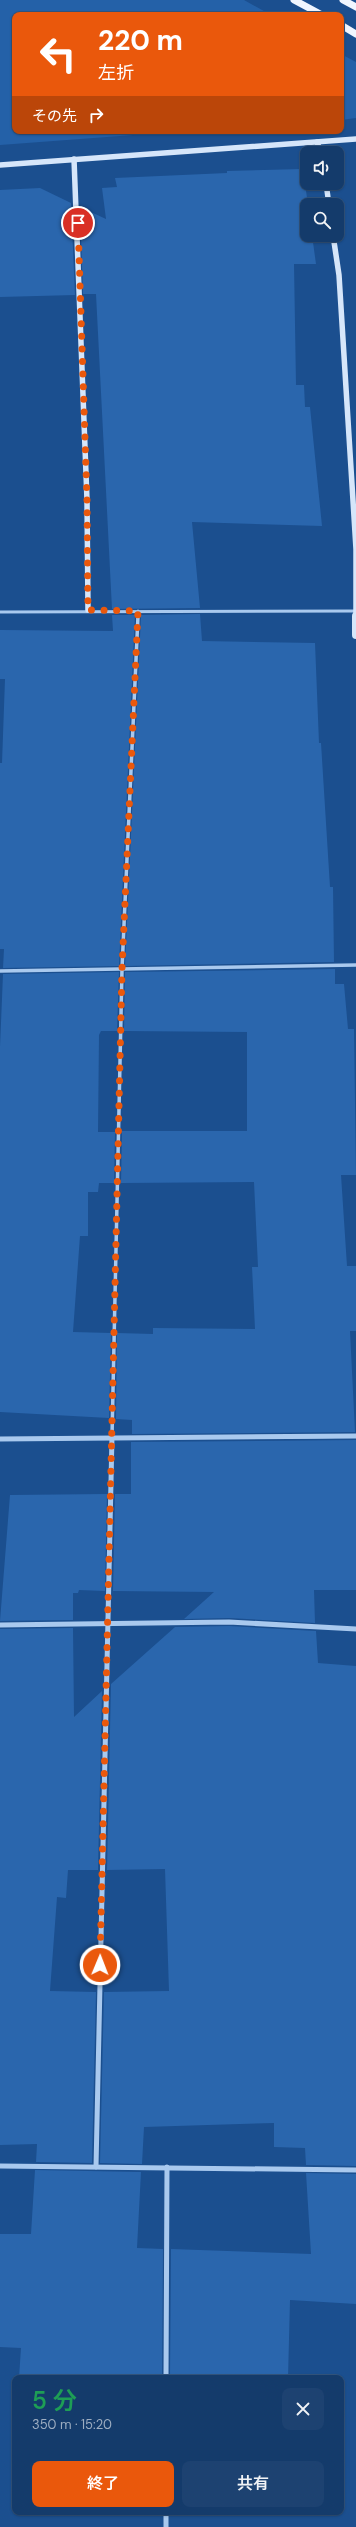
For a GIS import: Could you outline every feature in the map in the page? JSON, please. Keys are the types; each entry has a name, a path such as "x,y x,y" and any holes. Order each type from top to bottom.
{"main road":[{"path":"294,0 316,12"},
{"path":"343,0 356,7"},
{"path":"344,27 356,34"}],"street":[{"path":"0,165 356,139"},
{"path":"317,142 318,146"},
{"path":"74,159 87,500 88,610"},
{"path":"335,242 339,275 355,541 356,635"},
{"path":"0,612 88,610 355,611"},
{"path":"96,2167 122,969 138,611"},
{"path":"0,971 356,965"},
{"path":"0,1439 112,1440 356,1436"},
{"path":"0,1625 229,1622 356,1629"},
{"path":"0,2166 356,2170"},
{"path":"166,2375 167,2168"},
{"path":"166,2515 166,2527"}],"shaded area":[{"path":"0,0 244,0 266,12 12,12 12,134 147,134 0,145"},
{"path":"344,56 356,62 356,118 344,120"}],"building":[{"path":"300,169 300,190 306,190 307,198 300,198 300,242 313,242 316,264 294,264 296,385 304,385 305,407 310,407 322,526 192,522 200,608 112,609 96,294 83,294 80,207 106,219 102,188 117,187 115,178 227,173 227,171"},
{"path":"40,188 71,203 75,295 0,297 0,190"},
{"path":"200,614 202,641 315,643 319,743 321,743 330,887 333,887 334,962 125,966 141,615"},
{"path":"112,615 135,615 119,966 3,968 4,949 0,949 0,763 2,763 5,679 0,679 0,630 113,631"},
{"path":"335,969 335,984 344,984 348,1029 354,1029 356,1175 341,1175 347,1266 356,1266 356,1331 350,1331 355,1432 132,1434 132,1420 116,1419 117,1333 153,1334 153,1328 255,1329 252,1267 258,1267 254,1182 121,1183 122,1131 247,1131 247,1032 124,1031 125,972"},
{"path":"119,972 117,1031 101,1031 99,1035 98,1132 115,1132 114,1183 99,1183 98,1192 88,1192 88,1236 80,1236 73,1332 111,1333 109,1418 0,1412 0,1047 3,974"},
{"path":"356,1440 356,1590 314,1590 315,1623 229,1618 184,1619 214,1592 113,1591 115,1494 131,1494 131,1442"},
{"path":"107,1494 105,1591 79,1590 78,1593 73,1593 73,1620 0,1621 10,1495"},
{"path":"229,1626 316,1631 318,1663 356,1666 356,2166 306,2165 305,2148 274,2147 274,2123 144,2127 142,2164 100,2163 104,1992 169,1991 165,1869 107,1870 111,1684 175,1627"},
{"path":"73,1628 74,1717 102,1691 98,1870 68,1870 66,1898 57,1897 50,1991 96,1992 92,2163 36,2162 37,2144 0,2145 0,1629"},
{"path":"35,2170 141,2172 137,2248 163,2249 162,2375 19,2375 21,2348 0,2347 0,2234 31,2234"},
{"path":"306,2173 356,2174 356,2304 290,2300 288,2375 170,2375 171,2249 311,2254"}],"route":[{"path":"78,223 87,500 88,610 138,611 122,969 100,1965"}]}
